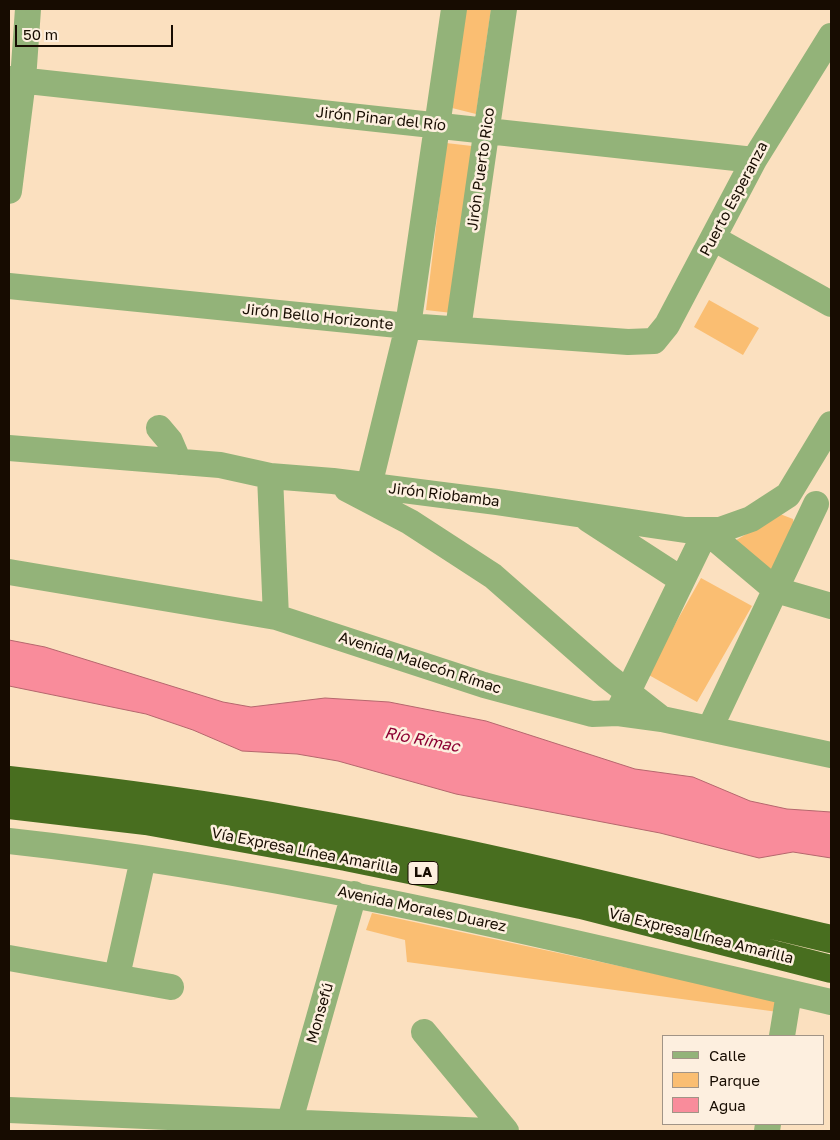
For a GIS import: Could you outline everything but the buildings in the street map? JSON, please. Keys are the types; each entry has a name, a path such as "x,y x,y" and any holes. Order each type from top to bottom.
{"highway":[{"name":"Vía Expresa Línea Amarilla","path":"9,780 201,804 316,824 578,880 831,939"},
{"name":"Vía Expresa Línea Amarilla","path":"9,805 146,821 346,857 581,905 831,969"}],"street":[{"path":"9,191 16,79 28,9"},
{"path":"369,486 408,326 454,9"},
{"name":"Jirón Puerto Rico","path":"458,329 504,9"},
{"name":"Puerto Esperanza","path":"628,342 654,341 663,330 754,160 831,36"},
{"name":"Jirón Pinar del Río","path":"16,79 754,160"},
{"path":"713,238 831,304"},
{"name":"Jirón Bello Horizonte","path":"9,286 408,326 628,342"},
{"name":"Jirón Riobamba","path":"9,448 220,464 270,476 333,481 685,530 706,531 720,530 751,518 788,495 831,424"},
{"path":"159,428 170,441 179,462"},
{"path":"270,476 276,617"},
{"path":"333,481 410,522 493,576 607,676 623,702 662,719 831,755"},
{"path":"710,728 776,590 824,507 788,495"},
{"path":"580,514 682,580"},
{"path":"623,702 706,531 776,590 831,606"},
{"name":"Avenida Malecón Rímac","path":"9,572 276,617 484,685 592,714 623,702"},
{"name":"Avenida Morales Duarez","path":"9,841 143,859 354,894 543,935 831,1002"},
{"path":"117,976 143,859"},
{"name":"Monsefú","path":"288,1127 354,894"},
{"path":"9,958 170,987"},
{"path":"782,1035 790,993"},
{"path":"424,1032 506,1131"},
{"path":"9,1110 80,1122 487,1131"}],"green space":[{"path":"465,9 491,9 476,114 452,108"},
{"path":"446,143 472,146 452,313 426,310"},
{"path":"709,300 759,328 743,355 694,327"},
{"path":"780,514 793,519 797,536 775,573 733,542"},
{"path":"701,578 752,606 697,702 647,674"},
{"path":"372,913 778,1000 778,1012 407,962 405,940 366,930"}],"water":[{"name":"Río Rímac","path":"9,640 45,647 223,702 251,707 325,698 389,702 486,721 635,769 693,777 750,801 787,809 831,812 831,858 793,852 759,858 660,833 456,794 338,761 297,754 242,751 193,730 146,714 9,686"}]}
